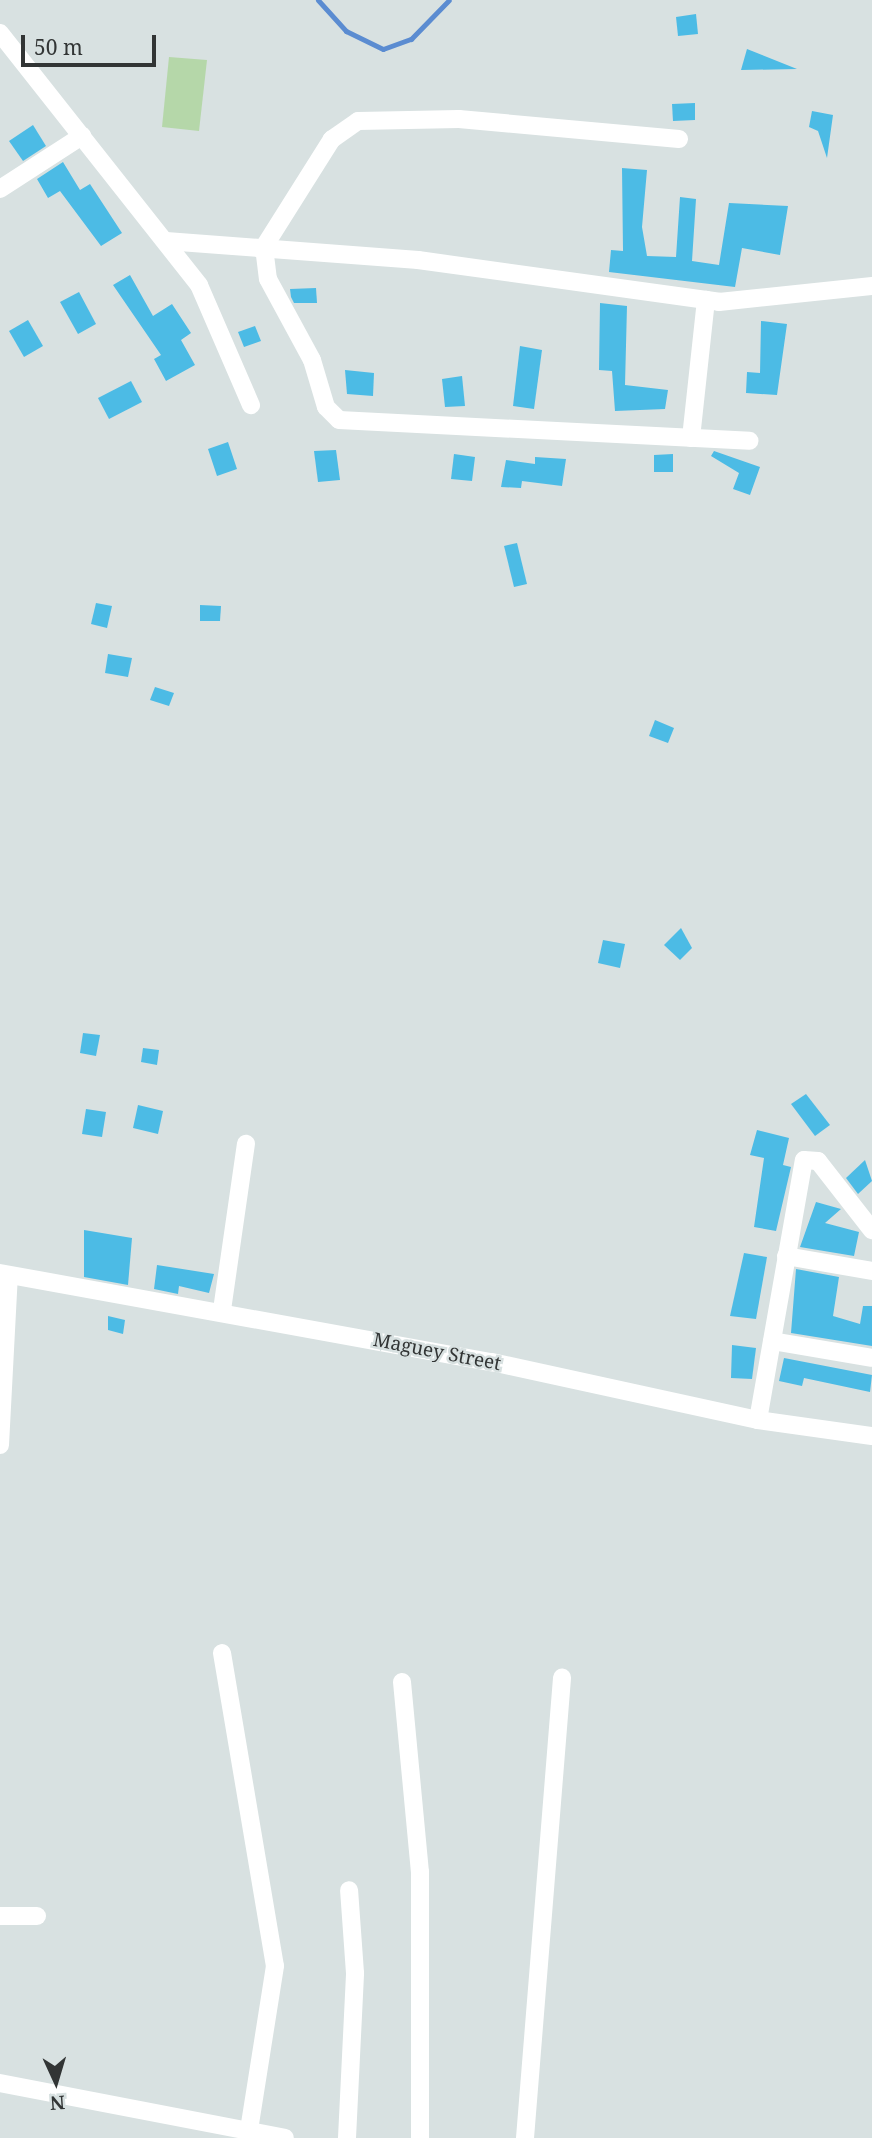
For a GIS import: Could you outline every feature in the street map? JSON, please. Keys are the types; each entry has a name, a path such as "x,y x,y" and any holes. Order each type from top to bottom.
{"street":[{"path":"0,33 166,241 214,312 251,405"},
{"path":"679,139 459,119 358,121 332,139 264,247 273,294 312,360 326,407 339,420 750,441"},
{"path":"0,189 82,136"},
{"path":"166,241 418,260 706,300 748,302 872,286"},
{"path":"691,438 706,300"},
{"path":"222,1310 246,1143"},
{"path":"758,1420 786,1256 807,1159 818,1161 872,1230"},
{"path":"786,1256 872,1271"},
{"path":"0,1445 5,1274"},
{"name":"Maguey Street","path":"5,1274 222,1310 758,1420 872,1436"},
{"path":"772,1341 872,1358"},
{"path":"222,1653 275,1956 249,2130"},
{"path":"525,2138 562,1677"},
{"path":"402,1682 420,1872 420,2138"},
{"path":"346,2138 355,1973 349,1890"},
{"path":"0,1916 37,1916"},
{"path":"0,2083 285,2138"}],"green space":[{"path":"169,57 207,60 199,131 162,127"}],"building":[{"path":"696,14 698,34 678,36 676,17"},
{"path":"747,49 797,69 741,70"},
{"path":"695,103 695,120 673,121 672,104"},
{"path":"812,111 833,115 827,158 818,131 809,127"},
{"path":"33,125 46,146 23,161 9,141"},
{"path":"63,162 80,190 90,184 122,233 101,246 60,191 48,198 37,179"},
{"path":"622,168 647,170 642,227 647,256 676,257 680,197 696,199 692,261 719,265 729,203 788,206 780,255 742,248 735,287 609,272 611,250 623,251"},
{"path":"130,275 153,316 172,304 191,333 181,340 195,365 166,381 154,359 161,355 113,285"},
{"path":"316,288 317,303 294,303 290,289"},
{"path":"79,292 96,324 78,334 60,302"},
{"path":"600,303 627,306 625,385 668,390 665,409 615,411 612,371 599,370"},
{"path":"28,320 43,346 24,357 9,331"},
{"path":"761,321 787,324 777,395 746,393 747,372 760,373"},
{"path":"255,326 261,341 244,347 238,332"},
{"path":"520,346 542,350 534,409 513,406"},
{"path":"345,370 374,373 373,396 347,394"},
{"path":"462,376 465,406 445,407 442,379"},
{"path":"131,381 142,402 109,419 98,398"},
{"path":"228,442 237,469 217,476 208,449"},
{"path":"336,450 340,480 318,482 314,451"},
{"path":"714,451 760,467 750,495 733,489 739,473 711,456"},
{"path":"454,454 475,457 472,481 451,479"},
{"path":"673,454 673,472 654,472 654,455"},
{"path":"535,457 566,459 562,486 522,481 521,488 501,487 506,460 535,464"},
{"path":"517,543 527,584 514,587 504,546"},
{"path":"96,603 112,606 107,628 91,624"},
{"path":"200,605 221,606 220,621 200,621"},
{"path":"108,654 132,658 128,677 105,673"},
{"path":"155,687 174,693 169,706 150,700"},
{"path":"655,720 674,728 668,743 649,736"},
{"path":"681,928 692,948 680,960 664,945"},
{"path":"603,940 625,944 620,968 598,963"},
{"path":"83,1033 100,1035 96,1056 80,1053"},
{"path":"143,1048 159,1050 157,1065 141,1062"},
{"path":"806,1094 830,1125 815,1136 791,1104"},
{"path":"138,1105 163,1111 158,1134 133,1128"},
{"path":"86,1109 106,1112 102,1137 82,1134"},
{"path":"757,1130 789,1138 783,1165 791,1167 776,1231 754,1227 764,1158 750,1155"},
{"path":"865,1160 872,1181 858,1194 846,1178"},
{"path":"816,1202 841,1209 825,1223 859,1232 854,1256 800,1247"},
{"path":"84,1230 132,1238 128,1285 84,1277"},
{"path":"744,1253 767,1257 756,1319 730,1316"},
{"path":"157,1265 214,1274 209,1293 179,1286 178,1294 154,1289"},
{"path":"796,1269 839,1277 833,1316 860,1324 863,1306 872,1306 872,1346 791,1333"},
{"path":"108,1316 125,1320 123,1334 108,1330"},
{"path":"732,1345 756,1348 752,1379 731,1378"},
{"path":"784,1358 872,1375 870,1392 804,1378 802,1386 779,1381"}],"waterway":[{"path":"318,0 346,31 383,49 411,39 449,0"}]}
